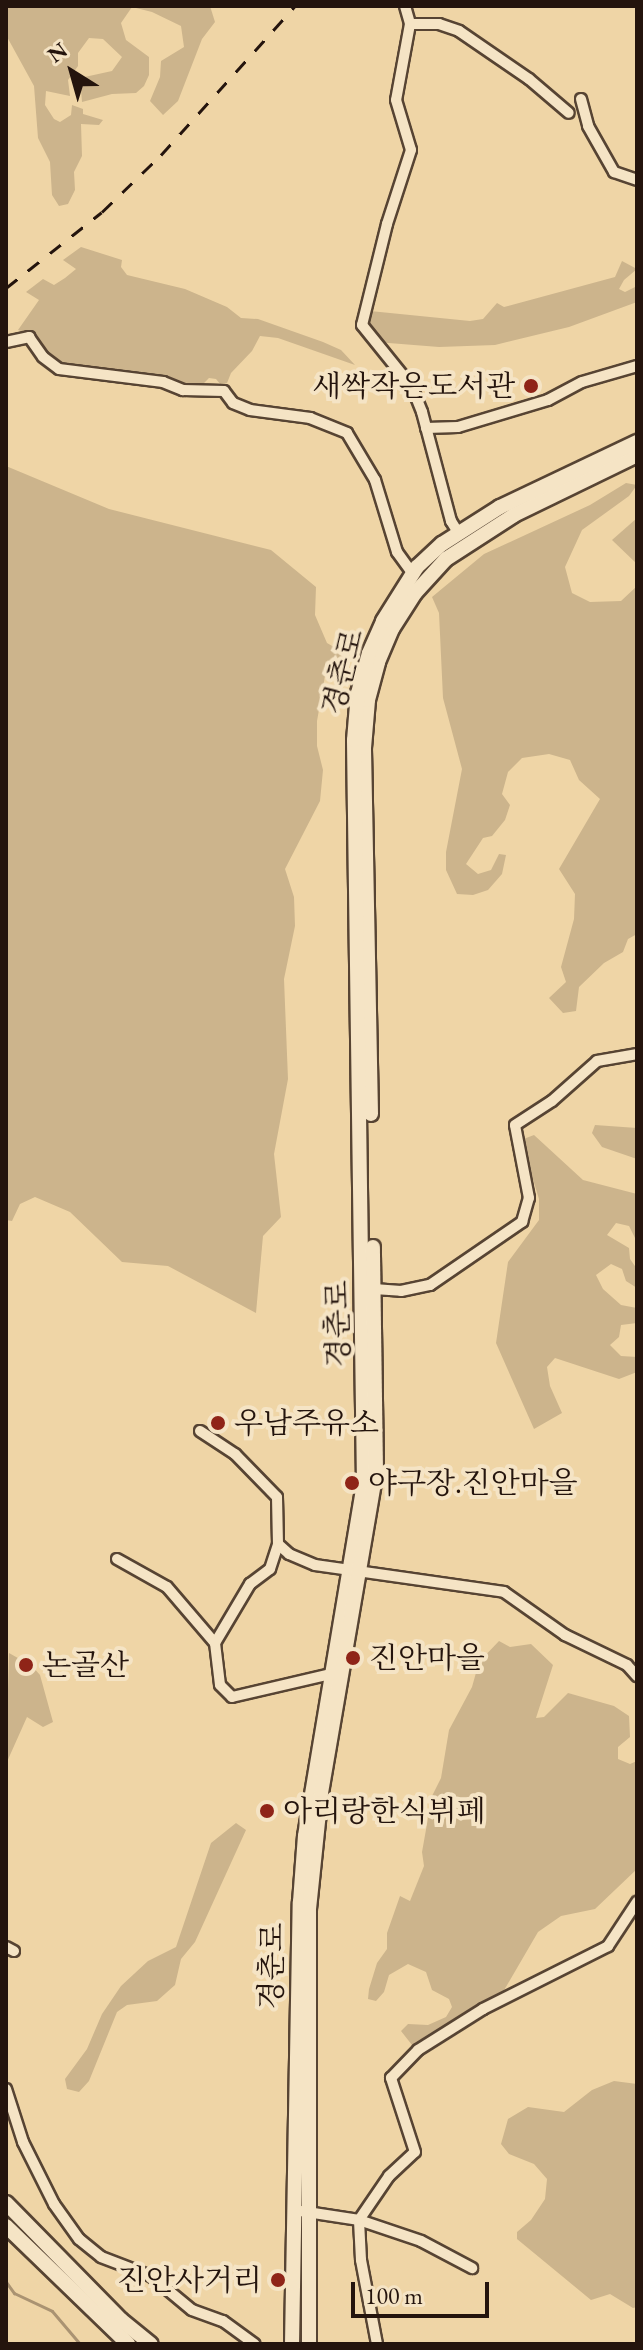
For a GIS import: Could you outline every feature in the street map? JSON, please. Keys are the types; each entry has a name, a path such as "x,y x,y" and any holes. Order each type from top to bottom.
{"street":[{"path":"405,6 410,24 396,100 411,150 387,224 362,325 412,387 451,521 458,532"},
{"path":"410,24 439,24 459,31 529,79 569,113"},
{"path":"581,99 588,126 614,172 637,180"},
{"path":"6,342 29,337 43,357 59,369 163,382 183,390 224,391 233,403 250,410 310,418 347,433 375,480 397,552 413,574"},
{"path":"426,428 458,427 548,400 582,382 637,366"},
{"name":"경춘로","path":"309,2344 307,2042 312,1867 355,1571 364,1485 354,740 358,693 369,653 383,621 413,574 458,532 500,507 637,442"},
{"name":"경춘로","path":"292,2344 300,1902 305,1836 331,1674 376,1470 364,748 368,700 378,662 392,629 415,593 446,559 514,515 637,455"},
{"path":"374,1289 401,1291 430,1285 522,1222 529,1198 515,1125 552,1101 597,1061 637,1054"},
{"path":"200,1431 235,1454 277,1497 278,1544 270,1569 250,1584 215,1643"},
{"path":"278,1544 289,1554 315,1565 504,1592 565,1635 627,1665 637,1676"},
{"path":"117,1559 167,1587 215,1643 220,1685 232,1697 331,1674"},
{"path":"377,2344 361,2260 359,2220 389,2176 415,2152 391,2078 418,2050 483,2009 608,1946 637,1902"},
{"path":"6,2089 23,2142 54,2204 79,2239 101,2257 151,2276 192,2310 223,2321 255,2344"},
{"path":"7,2204 121,2320 151,2344"},
{"path":"294,2210 310,2210 359,2220 421,2241 472,2268"},
{"path":"7,2228 128,2344"}],"shaded area":[{"path":"6,6 210,6 215,22 202,39 178,101 163,115 150,101 160,77 161,61 184,47 181,26 152,12 132,7 121,23 126,40 149,57 149,75 144,86 136,93 112,94 82,102 80,78 112,71 122,57 103,39 89,38 78,53 78,66 68,80 70,96 46,91 45,105 54,119 60,122 71,115 72,105 83,109 83,114 103,120 99,125 81,124 82,156 74,172 75,190 68,204 59,206 52,195 50,162 38,138 34,86 6,35"},
{"path":"81,247 122,260 121,267 127,275 185,289 227,307 241,318 258,319 323,342 341,350 355,365 278,338 260,336 252,351 231,373 227,383 221,385 216,379 209,378 202,385 180,384 64,366 51,361 28,333 18,330 39,300 26,292 43,279 54,285 76,269 63,260"},
{"path":"622,261 637,269 619,289 625,292 637,286 637,302 569,327 495,345 439,347 376,342 367,325 370,311 470,321 483,319 497,303 504,307 615,277"},
{"path":"6,466 109,509 271,550 316,587 315,615 327,643 346,654 344,669 335,666 325,676 317,721 317,746 323,770 320,801 285,869 294,897 295,926 284,979 288,1079 274,1154 281,1217 263,1236 256,1313 168,1266 122,1262 70,1212 35,1197 20,1204 12,1221 6,1220"},
{"path":"626,483 637,485 629,496 582,530 565,567 572,593 590,602 621,601 637,586 637,934 628,939 623,952 604,963 579,987 576,1011 563,1013 549,998 566,982 561,967 574,919 575,894 559,869 600,799 579,780 570,760 549,754 522,758 508,772 502,794 510,805 505,820 492,836 483,838 466,864 478,874 491,870 499,854 506,855 502,874 488,890 473,895 457,894 446,870 446,852 462,769 443,698 439,613 432,597 484,554 590,505"},
{"path":"637,518 637,564 612,540"},
{"path":"595,1125 637,1128 637,1159 602,1147 592,1133"},
{"path":"534,1135 583,1180 637,1194 637,1242 629,1226 616,1223 607,1235 629,1248 630,1259 637,1269 637,1288 626,1281 622,1269 611,1264 596,1275 603,1289 621,1305 637,1308 637,1323 621,1325 619,1337 610,1345 621,1356 637,1357 637,1372 619,1379 555,1358 547,1367 550,1386 562,1413 534,1429 496,1343 508,1262 539,1220 539,1199 521,1140"},
{"path":"499,1641 510,1647 531,1644 553,1665 536,1718 544,1717 568,1693 614,1706 629,1716 630,1737 618,1747 618,1759 630,1764 637,1761 637,1869 595,1909 561,1916 538,1932 503,1992 423,2042 412,2045 401,2031 408,2024 428,2025 446,2017 452,2007 449,1999 432,1990 426,1972 408,1964 389,1975 384,1992 376,2001 368,1999 369,1989 377,1963 387,1949 387,1933 400,1896 410,1901 424,1866 422,1852 432,1796 441,1778 449,1730 472,1687 479,1662"},
{"path":"9,1653 32,1666 40,1675 53,1722 43,1727 27,1717 6,1764"},
{"path":"236,1823 246,1830 195,1942 181,1959 175,1985 157,2001 127,2005 117,2012 89,2081 79,2092 67,2089 65,2079 87,2049 102,2014 121,1986 148,1961 176,1947 211,1843"},
{"path":"614,2081 637,2084 637,2307 633,2308 610,2294 591,2300 517,2239 517,2232 531,2220 545,2199 547,2179 534,2164 509,2154 501,2144 508,2119 528,2107 564,2112 592,2090"}],"waterway":[{"path":"6,2282 14,2293 52,2311 80,2344"}],"railway":[{"path":"6,288 102,212 161,155 295,6"}],"place":[{"name":"새싹작은도서관","path":"531,386"},
{"name":"우남주유소","path":"218,1423"},
{"name":"야구장.진안마을","path":"352,1483"},
{"name":"진안마을","path":"353,1658"},
{"name":"논골산","path":"26,1665"},
{"name":"아리랑한식뷔페","path":"267,1811"},
{"name":"진안사거리","path":"278,2280"}]}
